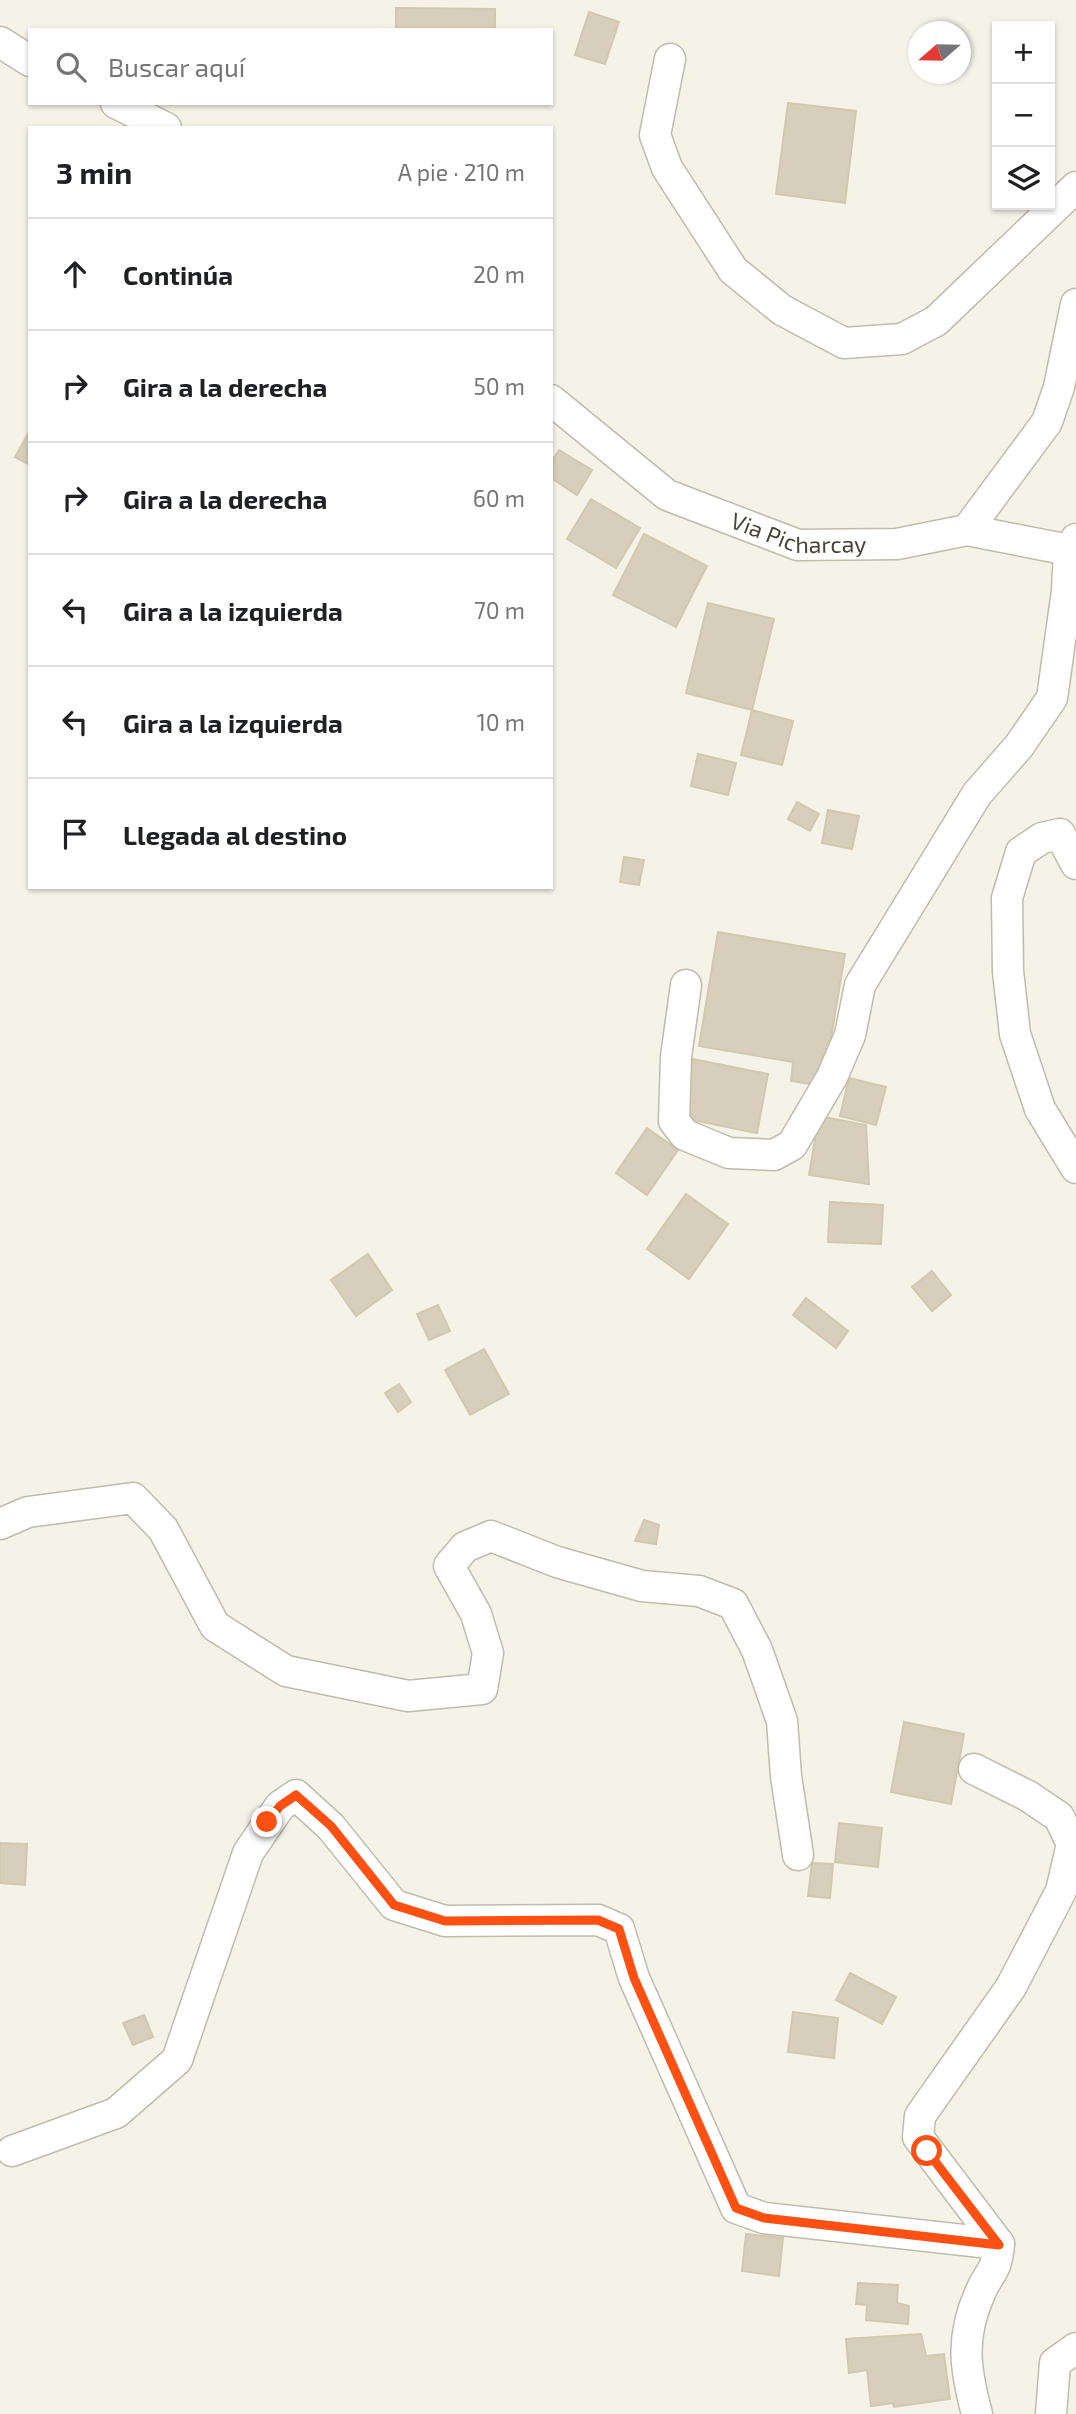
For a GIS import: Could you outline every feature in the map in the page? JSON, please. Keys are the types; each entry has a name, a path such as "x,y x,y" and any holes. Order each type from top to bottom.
{"street":[{"path":"0,42 28,60"},
{"path":"670,59 655,135 667,168 733,270 782,310 844,344 902,339 936,321 1076,187"},
{"path":"120,105 162,126"},
{"path":"967,530 1047,422 1059,387 1076,304"},
{"name":"Via Picharcay","path":"553,402 667,495 798,545 897,544 967,530 1072,544"},
{"path":"686,985 676,1057 674,1121 685,1135 729,1153 774,1155 792,1145 832,1077 850,1035 860,985 977,794 1019,746 1052,698 1072,544"},
{"path":"1076,864 1060,834 1042,838 1021,852 1007,898 1008,971 1014,1034 1040,1110 1076,1168"},
{"path":"0,1524 28,1511 133,1498 163,1529 215,1626 286,1671 408,1696 482,1689 488,1653 477,1614 449,1566 465,1547 491,1536 557,1562 606,1576 642,1586 699,1591 733,1604 757,1650 782,1721 786,1776 798,1855"},
{"path":"974,1769 1028,1797 1059,1817 1072,1844 1061,1891 1011,1987 920,2116 918,2137 999,2245 997,2268 980,2291 965,2334 965,2358 977,2414"},
{"path":"12,2151 116,2113 177,2060 248,1853 280,1806 296,1795 331,1826 394,1905 445,1921 598,1920 619,1929 634,1978 736,2208 764,2218 999,2245"},
{"path":"1051,2414 1055,2363 1076,2348"}],"building":[{"path":"396,8 495,9 495,28 396,28"},
{"path":"589,12 619,22 605,64 575,55"},
{"path":"788,103 856,111 845,203 776,194"},
{"path":"28,434 28,464 15,457"},
{"path":"559,450 592,470 577,495 553,479 553,460"},
{"path":"591,499 640,528 616,568 567,539"},
{"path":"644,534 707,566 676,627 613,595"},
{"path":"708,603 774,619 752,710 686,693"},
{"path":"752,710 793,721 782,765 741,755"},
{"path":"698,754 736,763 728,795 691,786"},
{"path":"797,802 819,814 810,831 788,819"},
{"path":"828,810 859,816 852,849 822,843"},
{"path":"624,857 644,860 639,885 620,882"},
{"path":"718,932 845,954 823,1086 791,1081 793,1062 699,1046"},
{"path":"693,1059 768,1074 757,1133 682,1118"},
{"path":"849,1078 886,1087 876,1125 840,1116"},
{"path":"819,1116 866,1125 869,1184 809,1175"},
{"path":"647,1128 678,1150 647,1195 616,1173"},
{"path":"686,1194 728,1224 689,1279 647,1249"},
{"path":"830,1202 883,1205 881,1244 828,1242"},
{"path":"368,1254 392,1290 356,1316 331,1280"},
{"path":"932,1271 951,1295 932,1311 912,1287"},
{"path":"806,1298 848,1331 836,1348 793,1315"},
{"path":"438,1305 450,1331 429,1340 417,1314"},
{"path":"484,1349 509,1394 470,1415 445,1370"},
{"path":"399,1384 411,1402 398,1412 385,1393"},
{"path":"644,1520 659,1525 656,1544 635,1541"},
{"path":"904,1722 964,1734 951,1804 891,1792"},
{"path":"839,1823 882,1828 878,1867 835,1862"},
{"path":"0,1843 27,1844 25,1885 0,1883"},
{"path":"812,1863 833,1864 830,1898 808,1896"},
{"path":"850,1973 896,1997 882,2024 836,2000"},
{"path":"793,2012 838,2018 834,2058 788,2052"},
{"path":"144,2015 153,2037 133,2045 123,2023"},
{"path":"746,2234 783,2238 779,2276 742,2271"},
{"path":"858,2283 898,2285 897,2303 909,2306 908,2324 866,2320 867,2305 856,2304"},
{"path":"921,2334 926,2356 944,2354 950,2399 894,2407 893,2403 871,2406 867,2370 849,2373 846,2339"}],"route":[{"path":"267,1822 280,1806 296,1795 331,1826 394,1905 445,1921 598,1920 619,1929 634,1978 736,2208 764,2218 999,2245 927,2151"}]}
